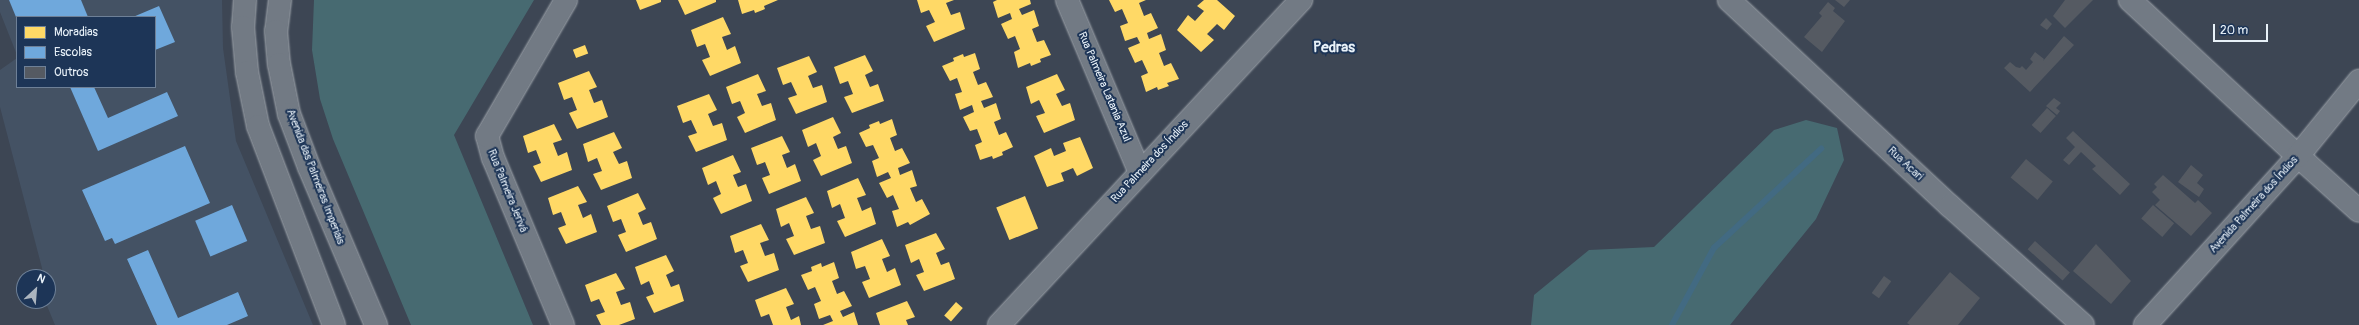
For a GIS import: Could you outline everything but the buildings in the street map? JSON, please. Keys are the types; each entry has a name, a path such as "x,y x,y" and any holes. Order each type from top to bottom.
{"street":[{"path":"245,0 243,27 247,72 258,126 334,325"},
{"name":"Rua Palmeira Jerivá","path":"563,325 493,158 487,136 566,0"},
{"name":"Rua Palmeira Latania Azul","path":"1067,0 1140,173"},
{"name":"Rua Palmeira dos Índios","path":"999,325 1301,0"},
{"name":"Rua Acari","path":"1729,0 1950,206 2083,325"},
{"path":"2130,0 2359,211"},
{"name":"Avenida das Palmeiras Imperiais","path":"275,2 279,64 289,114 309,167 376,325"},
{"name":"Avenida Palmeira dos Índios","path":"2145,325 2298,156 2359,81"}],"shaded area":[{"path":"0,0 222,0 223,48 236,141 313,325 55,325 48,309 56,309 56,269 42,269 0,107 0,70 16,59 16,88 156,88 156,16 16,16 16,52 0,12"}],"green space":[{"path":"314,0 534,0 454,135 533,325 411,325 333,139 320,99 312,50"},
{"path":"1806,120 1837,128 1844,160 1816,219 1730,325 1531,325 1534,295 1589,250 1654,247 1774,130"}],"waterway":[{"path":"1672,325 1714,248 1821,149"}],"district":[{"name":"Pedras","path":"1334,48"}]}
